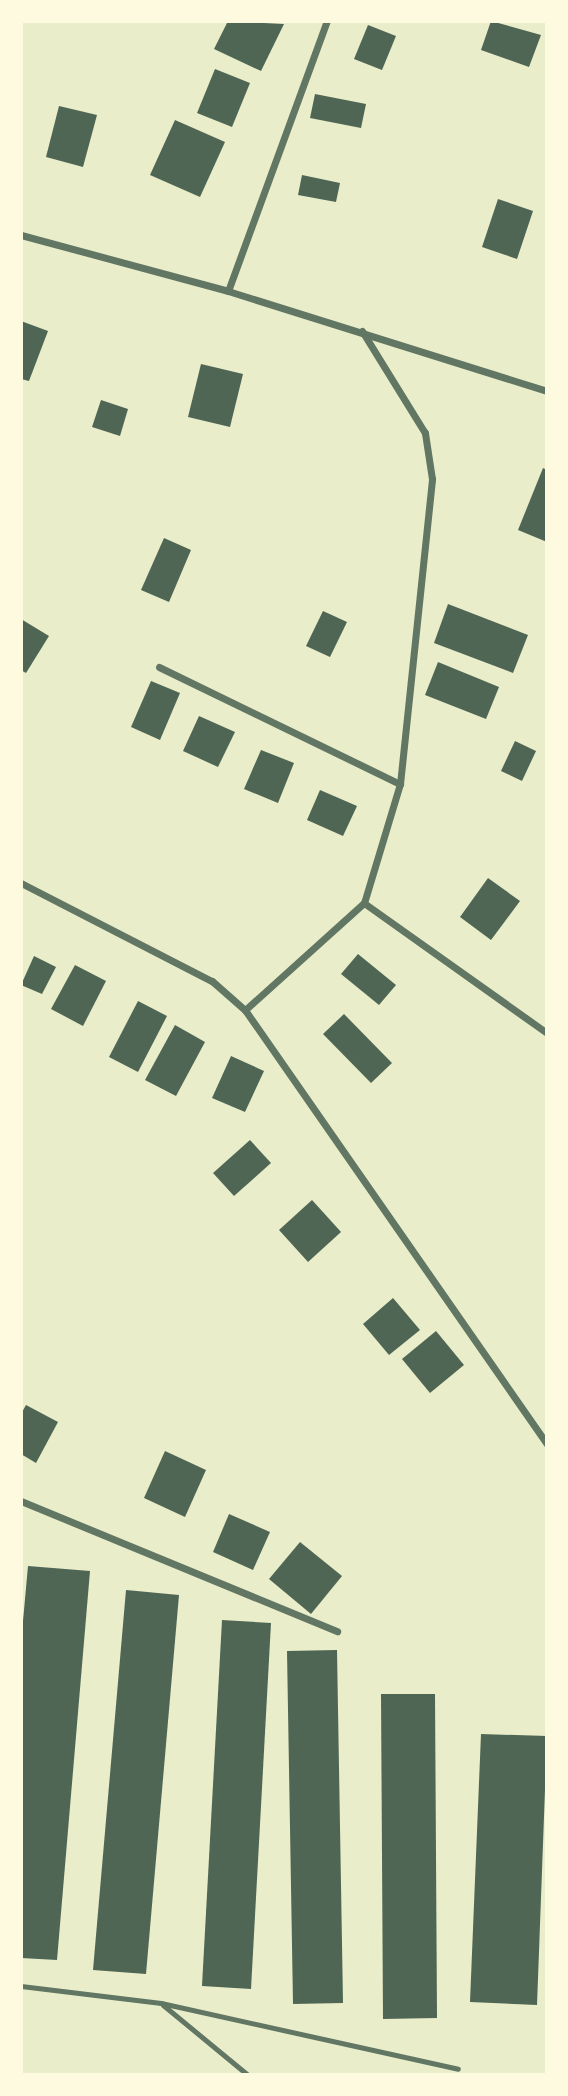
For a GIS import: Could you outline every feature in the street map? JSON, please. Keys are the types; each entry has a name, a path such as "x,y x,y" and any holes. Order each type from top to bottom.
{"street":[{"path":"228,291 327,21"},
{"path":"21,235 228,291 547,391"},
{"path":"245,1010 363,903 400,785 432,479 425,433 362,331"},
{"path":"159,667 400,785"},
{"path":"21,883 212,981 245,1010 547,1444"},
{"path":"363,903 547,1033"},
{"path":"21,1501 337,1631"}],"lane":[{"path":"21,1986 161,2003 458,2069"},
{"path":"161,2003 248,2075"}],"building":[{"path":"228,21 284,24 261,71 214,49"},
{"path":"491,21 541,35 529,67 481,50"},
{"path":"368,25 396,36 382,70 354,59"},
{"path":"215,69 250,83 232,127 197,113"},
{"path":"315,94 366,104 361,128 310,118"},
{"path":"59,106 97,115 83,167 46,157"},
{"path":"175,120 225,142 200,197 150,175"},
{"path":"302,175 340,183 336,202 298,195"},
{"path":"498,199 533,211 517,259 482,247"},
{"path":"21,321 48,331 29,381 21,379"},
{"path":"201,364 243,374 230,427 188,417"},
{"path":"101,400 128,409 120,436 92,427"},
{"path":"543,468 547,470 547,542 518,530"},
{"path":"164,538 191,550 169,602 141,590"},
{"path":"448,604 528,635 513,673 434,643"},
{"path":"323,611 347,622 330,657 306,646"},
{"path":"21,619 49,636 26,673 21,670"},
{"path":"438,662 499,687 486,719 425,695"},
{"path":"151,681 180,693 160,740 131,727"},
{"path":"199,716 235,732 218,767 183,751"},
{"path":"515,741 536,751 522,781 501,771"},
{"path":"261,750 294,763 278,803 244,789"},
{"path":"320,790 357,806 343,836 307,820"},
{"path":"488,878 520,901 491,940 460,917"},
{"path":"358,954 396,985 379,1005 341,974"},
{"path":"34,956 56,967 42,994 21,985"},
{"path":"75,965 106,981 83,1026 51,1009"},
{"path":"138,1001 167,1016 138,1072 109,1057"},
{"path":"344,1014 392,1063 371,1083 323,1034"},
{"path":"175,1025 205,1042 176,1096 145,1080"},
{"path":"231,1056 264,1071 245,1112 212,1098"},
{"path":"250,1140 271,1163 234,1196 213,1173"},
{"path":"312,1200 341,1232 308,1262 279,1230"},
{"path":"393,1298 420,1330 389,1355 363,1324"},
{"path":"436,1331 464,1365 430,1393 402,1359"},
{"path":"26,1405 58,1422 36,1463 21,1454 21,1414"},
{"path":"165,1451 206,1470 185,1517 144,1498"},
{"path":"229,1514 270,1532 253,1570 213,1552"},
{"path":"300,1542 342,1576 311,1614 269,1579"},
{"path":"28,1566 90,1571 57,1960 21,1958 21,1643"},
{"path":"126,1590 179,1595 146,1974 93,1970"},
{"path":"222,1620 271,1623 251,1989 202,1986"},
{"path":"337,1650 343,2003 293,2004 287,1651"},
{"path":"381,1694 435,1694 437,2018 383,2019"},
{"path":"481,1734 547,1736 537,2005 470,2002"}]}
